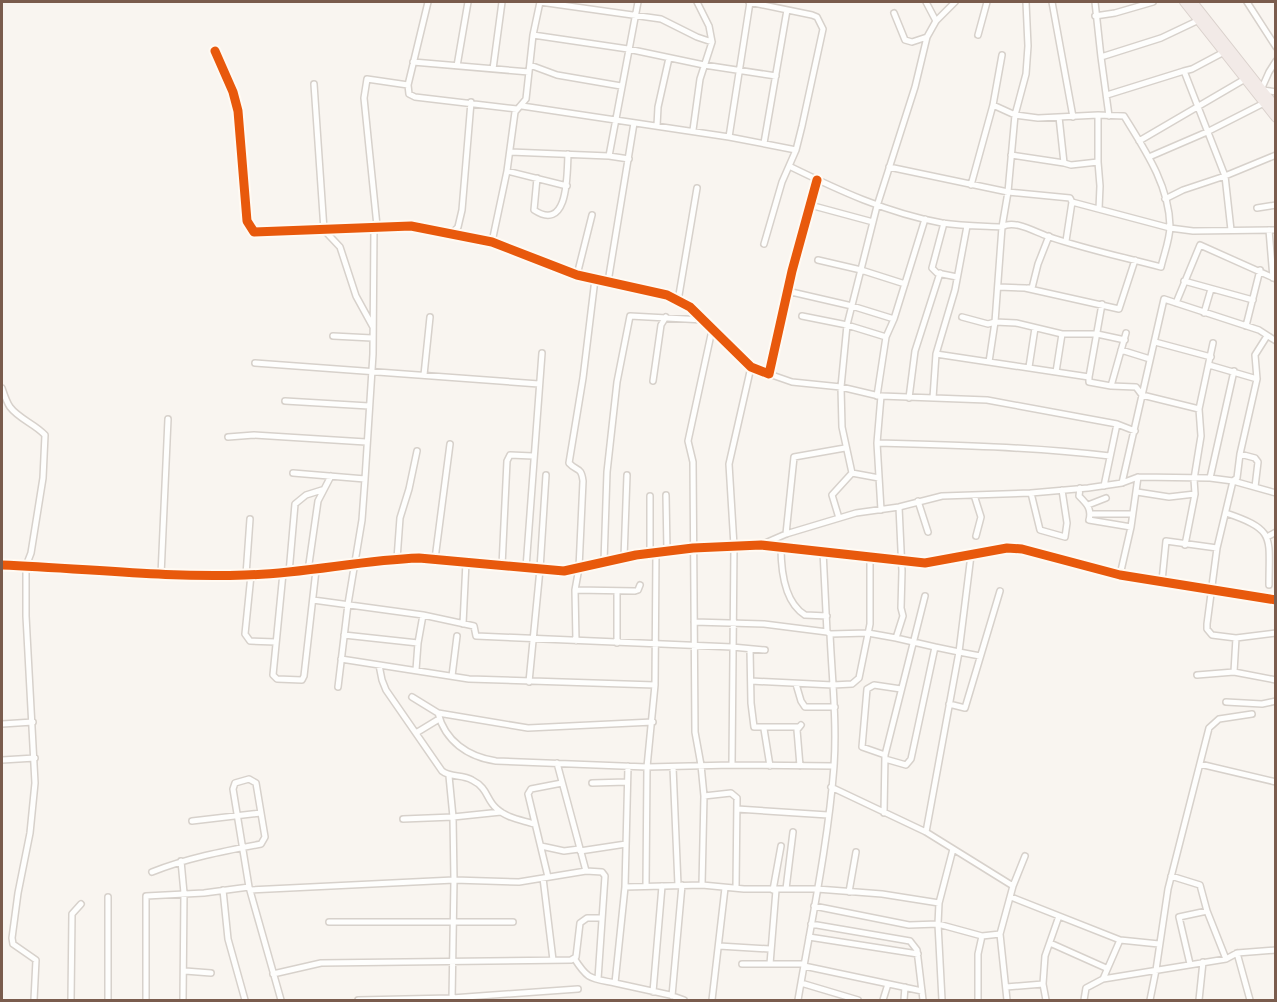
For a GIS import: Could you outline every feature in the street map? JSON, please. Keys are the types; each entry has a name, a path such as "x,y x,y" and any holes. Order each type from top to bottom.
{"highway":[{"path":"1184,2 1245,79 1275,107"},
{"path":"1193,2 1275,118"}],"street":[{"path":"428,2 407,90 411,96 519,107 693,130 796,150"},
{"path":"457,66 468,2"},
{"path":"493,69 502,2"},
{"path":"492,242 507,171 514,115 525,99 533,35 540,2 661,20 697,38 712,42"},
{"path":"609,156 638,2"},
{"path":"693,130 704,65 712,42 709,26 697,2"},
{"path":"729,137 750,2 817,17 823,28 796,150 774,206 764,244"},
{"path":"926,2 936,21"},
{"path":"852,473 842,427 841,387 847,325 877,206 915,87 927,37 936,21 955,2"},
{"path":"978,35 987,2"},
{"path":"989,362 1015,116 1026,74 1028,46 1026,2"},
{"path":"1052,2 1073,117"},
{"path":"1095,2 1109,116"},
{"path":"1095,16 1153,2"},
{"path":"1246,2 1275,48"},
{"path":"764,143 787,10"},
{"path":"894,13 905,40 912,42 927,37"},
{"path":"1101,57 1161,38 1199,20"},
{"path":"533,35 628,49 704,65 776,76"},
{"path":"215,51 233,92 238,111 247,221 254,232 411,226 492,242 577,274 667,295 690,307 751,367 792,382 841,387 879,396 987,400 1117,424 1135,431"},
{"path":"1107,95 1185,71 1224,52"},
{"path":"971,185 993,105 1002,55"},
{"path":"657,126 658,107 669,58"},
{"path":"1261,96 1275,61"},
{"path":"413,62 529,72"},
{"path":"530,65 557,75 621,86"},
{"path":"1185,71 1226,176 1231,231"},
{"path":"338,687 348,604 362,519 372,371 375,227 364,98 367,78 408,85"},
{"path":"1139,141 1245,79"},
{"path":"314,84 324,230 340,247 356,297 373,328"},
{"path":"1149,157 1207,132 1261,96 1275,92"},
{"path":"452,233 458,227 462,210 471,102"},
{"path":"789,166 877,206 944,223 1002,227 1006,224 1014,224 1048,237 1161,267 1170,228 1165,199 1154,165 1124,116 1038,118 1015,116 993,105"},
{"path":"1098,115 1099,209"},
{"path":"1059,117 1064,163"},
{"path":"608,282 634,123"},
{"path":"510,152 609,156 629,159"},
{"path":"537,178 533,208 535,212 548,214 558,210 567,186 568,154"},
{"path":"1011,154 1071,165 1098,162"},
{"path":"1165,199 1183,190 1275,156"},
{"path":"889,167 1008,192 1070,198 1072,202 1170,228 1193,231 1272,230 1274,278"},
{"path":"507,171 567,186"},
{"path":"769,374 787,291 817,180"},
{"path":"678,301 697,188"},
{"path":"1066,241 1072,202"},
{"path":"810,205 873,222"},
{"path":"1257,208 1275,205"},
{"path":"577,274 592,215"},
{"path":"881,510 878,443 879,396 886,337 926,219"},
{"path":"944,223 932,268 934,271 957,277"},
{"path":"933,398 936,354 957,277 967,226"},
{"path":"998,286 1032,288 1048,237"},
{"path":"1176,303 1200,245 1274,278"},
{"path":"1025,288 1119,309 1135,260"},
{"path":"818,261 861,270 905,284"},
{"path":"1246,326 1260,270"},
{"path":"909,398 915,351 940,273"},
{"path":"576,641 575,590 579,568 583,481 582,472 569,464 583,378 595,279"},
{"path":"1184,281 1253,300"},
{"path":"1204,312 1211,289"},
{"path":"787,291 852,306 894,319"},
{"path":"1122,483 1164,298 1259,330 1275,341"},
{"path":"1102,304 1089,382 1136,387 1142,396 1199,409"},
{"path":"604,562 607,472 617,382 630,316 704,320"},
{"path":"802,316 847,325 886,337"},
{"path":"424,375 430,317"},
{"path":"962,317 988,324 1016,323 1062,334 1096,334 1125,340"},
{"path":"653,381 660,330 666,318"},
{"path":"1029,367 1035,328"},
{"path":"702,885 704,796 695,732 693,462 688,441 712,330"},
{"path":"1111,386 1126,333"},
{"path":"1056,372 1062,334"},
{"path":"333,336 372,338"},
{"path":"1267,336 1255,355 1257,380 1238,471 1233,481 1217,548 1207,624 1212,635 1236,638 1275,633"},
{"path":"1155,342 1210,357"},
{"path":"1185,545 1195,494 1194,479 1200,436 1199,409 1214,343"},
{"path":"1121,350 1150,359"},
{"path":"526,568 542,353"},
{"path":"936,354 1089,377"},
{"path":"255,363 539,384"},
{"path":"1209,365 1257,380"},
{"path":"732,765 734,546 729,464 751,367"},
{"path":"1210,478 1234,371"},
{"path":"2,388 10,407 45,435 43,478 31,553 26,566 26,616 36,783 12,938 13,944 36,960 34,1000"},
{"path":"285,401 369,406"},
{"path":"161,575 168,419"},
{"path":"1104,486 1117,424"},
{"path":"228,437 254,435 366,442"},
{"path":"878,443 1006,447 1110,456"},
{"path":"435,559 450,444"},
{"path":"786,534 794,457 845,448"},
{"path":"397,559 400,518 414,472 417,451"},
{"path":"1240,454 1255,458 1258,462 1256,487"},
{"path":"502,566 507,461 509,456 513,455 533,456"},
{"path":"293,473 365,479"},
{"path":"852,473 879,478"},
{"path":"839,518 832,495 852,473"},
{"path":"529,682 546,475"},
{"path":"624,558 627,475"},
{"path":"308,571 315,514 322,490 330,477"},
{"path":"761,544 855,513 899,507 942,496 1031,493 1104,486 1138,477 1210,478 1233,481 1275,492"},
{"path":"1120,574 1131,527 1138,477"},
{"path":"1080,488 1079,496 1088,505 1089,520 1131,527"},
{"path":"316,570 304,676 302,680 277,679 274,677 276,642 297,501 306,495 322,490"},
{"path":"1031,493 1040,530 1065,537 1067,524 1062,490"},
{"path":"1137,492 1169,497 1195,494"},
{"path":"666,495 666,551"},
{"path":"974,495 981,517 976,536"},
{"path":"646,886 647,767 653,722 656,644 650,496"},
{"path":"1088,505 1106,498"},
{"path":"918,501 928,532"},
{"path":"896,638 903,616 900,608 902,565 899,507"},
{"path":"1226,513 1257,526 1267,537 1269,585"},
{"path":"1090,514 1132,514"},
{"path":"250,519 245,634 250,641 276,642"},
{"path":"1267,537 1275,532"},
{"path":"1162,581 1166,541 1217,548"},
{"path":"2,565 161,575 249,575 308,571 397,559 435,559 564,571 666,551 761,544 925,563 1007,548 1022,549 1120,574 1275,600"},
{"path":"781,546 783,579 797,607 805,615 827,615"},
{"path":"798,1000 817,889 834,766 835,707 823,551"},
{"path":"926,832 958,652 971,555"},
{"path":"751,681 833,685 852,684 859,678 870,624 870,556"},
{"path":"463,624 466,562"},
{"path":"575,590 637,591 640,585"},
{"path":"617,591 617,643"},
{"path":"949,704 965,708 1000,591"},
{"path":"884,813 885,757 925,596"},
{"path":"313,600 423,615 474,626 476,636 765,650"},
{"path":"416,670 423,615"},
{"path":"694,622 733,622 829,633 868,633 980,656"},
{"path":"344,635 418,643"},
{"path":"452,676 457,636"},
{"path":"1234,672 1236,638"},
{"path":"901,688 874,685 867,689 862,747 906,765 911,759 935,647"},
{"path":"750,650 753,724 756,728 764,729 799,726 800,766"},
{"path":"341,659 452,676 529,682 655,685"},
{"path":"379,665 383,684 442,771 449,776 464,776 474,781 485,790 495,808 517,820 534,824"},
{"path":"1197,675 1234,672 1275,680"},
{"path":"796,684 805,707 835,707"},
{"path":"412,697 439,716 528,728 653,722"},
{"path":"1227,702 1262,704 1275,700"},
{"path":"1150,1000 1170,876 1209,728 1219,719 1252,714"},
{"path":"416,733 439,716"},
{"path":"439,716 442,728 453,742 483,759 673,768 701,765 834,766"},
{"path":"2,724 33,722"},
{"path":"764,729 770,766"},
{"path":"2,760 35,758"},
{"path":"557,762 586,871"},
{"path":"1200,764 1275,782"},
{"path":"615,982 625,887 628,766"},
{"path":"672,996 680,885 673,768"},
{"path":"449,776 453,817 454,880 452,999"},
{"path":"152,872 181,861 242,848 261,844 264,841 256,783 249,779 238,782 234,786 237,815 242,848 250,888 281,1000"},
{"path":"592,783 627,782"},
{"path":"553,960 542,846 534,824 528,794 529,790 561,783"},
{"path":"831,786 926,832 1013,886"},
{"path":"704,796 735,795 737,798 736,888"},
{"path":"737,809 828,815"},
{"path":"403,819 502,812"},
{"path":"192,821 261,813"},
{"path":"786,889 793,832"},
{"path":"542,846 564,851 626,844"},
{"path":"770,964 774,890 782,846"},
{"path":"942,1000 939,903 953,849"},
{"path":"849,892 856,852"},
{"path":"1007,1000 1000,934 1013,886 1025,856"},
{"path":"181,861 184,893 183,1000"},
{"path":"146,1000 145,898 151,894 454,880 519,882 586,871 605,873 598,979"},
{"path":"1170,876 1200,885 1207,911 1226,959"},
{"path":"625,887 702,885 774,890 817,889 882,894 939,903"},
{"path":"653,992 662,886"},
{"path":"712,1000 725,888"},
{"path":"224,890 228,939 245,1000"},
{"path":"108,897 108,1000"},
{"path":"1011,897 1120,940 1159,944"},
{"path":"71,1000 72,914 81,904"},
{"path":"814,906 909,925 938,924 982,936 1000,934"},
{"path":"1190,964 1179,917 1207,911"},
{"path":"1046,1000 1043,984 1045,956 1059,915"},
{"path":"602,918 587,918 580,923 574,958 586,976 684,1000"},
{"path":"329,922 513,922"},
{"path":"811,924 914,943 918,954 923,1000"},
{"path":"978,1000 978,954 982,936"},
{"path":"809,937 918,954"},
{"path":"1103,979 1120,940"},
{"path":"1050,943 1106,968"},
{"path":"718,946 770,949"},
{"path":"1084,1000 1086,988 1103,979 1226,959 1237,953 1275,950"},
{"path":"1237,953 1250,1000"},
{"path":"273,974 321,963 574,958"},
{"path":"1199,1000 1203,962"},
{"path":"742,964 804,965 922,991"},
{"path":"185,971 211,973"},
{"path":"801,983 858,1000"},
{"path":"883,1000 888,984"},
{"path":"1006,987 1043,984"},
{"path":"904,1000 905,987"},
{"path":"358,1000 452,999 578,989"}],"cycle path":[{"path":"215,51 233,92 238,111 247,221 254,232 411,226 492,242 577,275 667,295 690,307 751,367 769,374 792,271 817,180"},
{"path":"2,565 214,576 267,574 419,558 564,571 636,555 693,548 761,545 925,563 1007,548 1022,549 1120,575 1276,600"}]}
